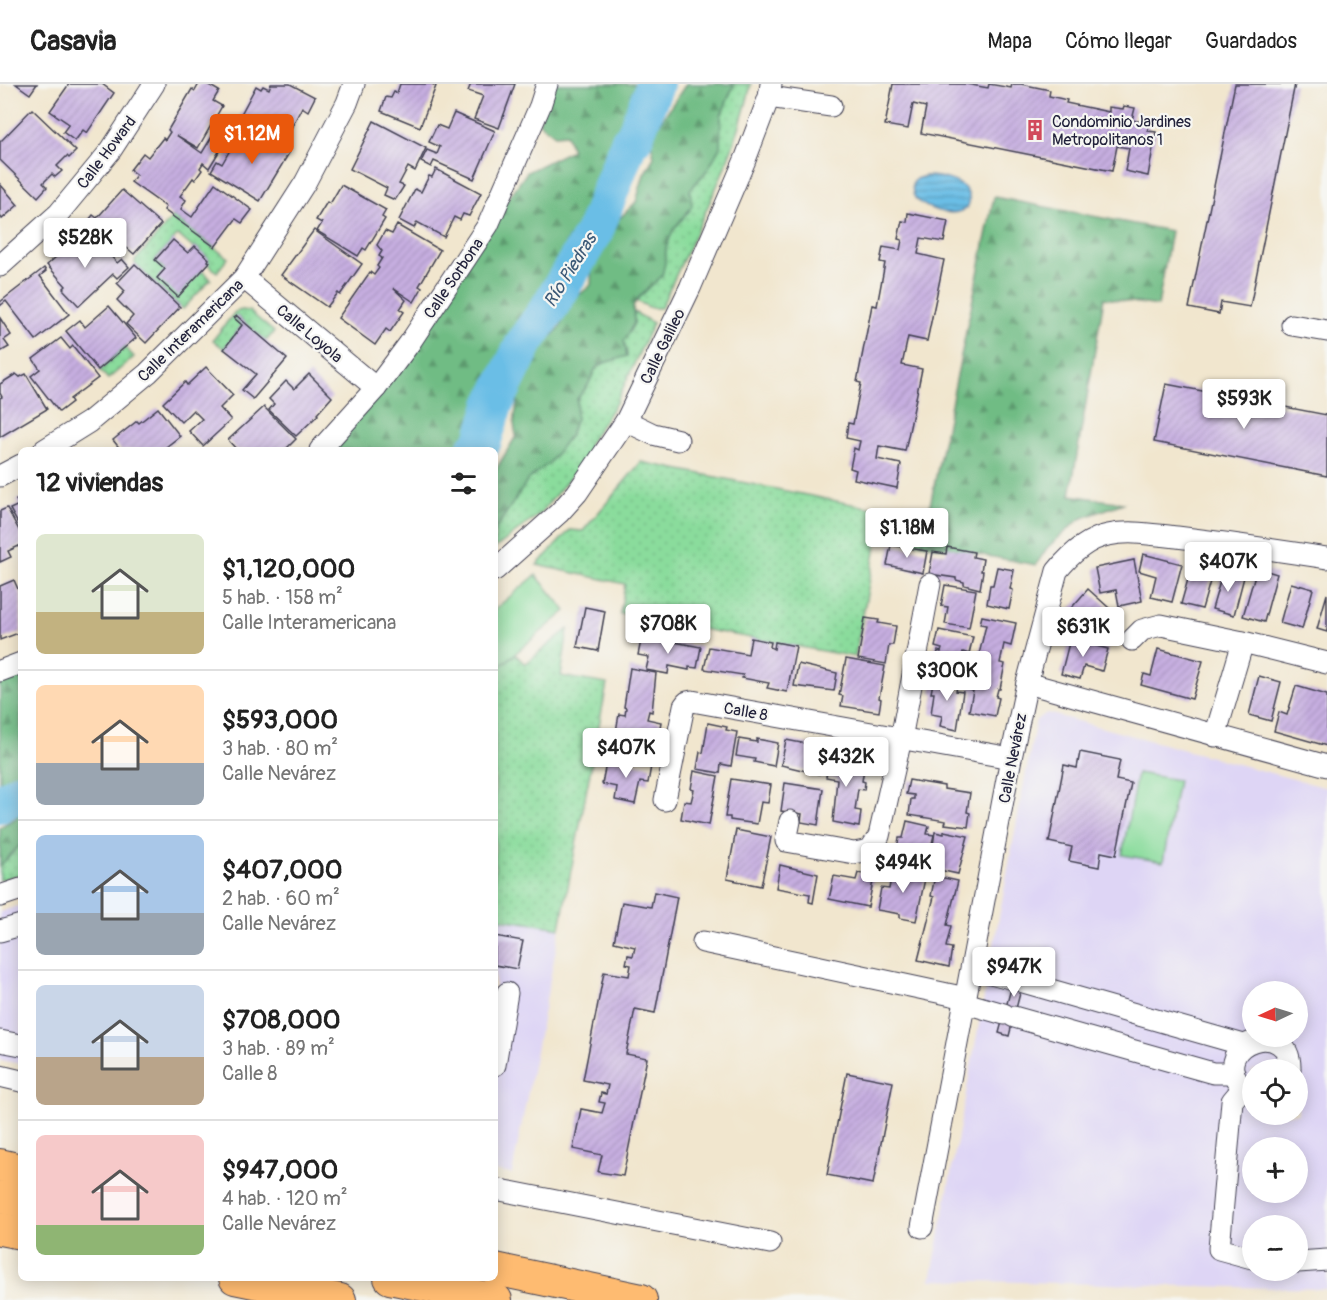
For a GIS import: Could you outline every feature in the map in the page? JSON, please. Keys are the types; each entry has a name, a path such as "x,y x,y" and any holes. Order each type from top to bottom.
{"highway":[{"path":"0,1165 18,1169"},
{"path":"0,1197 18,1200"},
{"path":"0,1229 18,1232"},
{"path":"498,1270 641,1300"},
{"path":"249,1281 340,1300"},
{"path":"404,1281 495,1300"}],"street":[{"name":"Calle Howard","path":"0,266 59,213 111,150 154,84"},
{"name":"Calle Interamericana","path":"49,447 89,422 148,373 244,278 305,183 347,103 354,84"},
{"name":"Calle Sorbona","path":"323,447 376,388 409,344 489,225 540,106 547,84"},
{"path":"770,90 831,105"},
{"name":"Calle Galileo","path":"498,567 571,500 626,421 690,288 745,160 770,90"},
{"name":"Calle Loyola","path":"244,278 376,388"},
{"path":"1292,325 1327,331"},
{"path":"626,421 653,434 678,440"},
{"path":"0,476 18,467"},
{"name":"Calle Nevárez","path":"922,1227 1011,758 1027,683 1057,571 1068,556 1087,543 1106,535 1127,532 1234,544 1327,558"},
{"path":"788,831 854,853 870,850 879,836 901,739 930,584"},
{"path":"1132,640 1142,630 1161,625 1244,642 1327,663"},
{"path":"1215,736 1244,642"},
{"path":"0,671 18,664"},
{"path":"1027,683 1327,766"},
{"name":"Calle 8","path":"665,800 684,706 687,702 692,701 1011,758"},
{"path":"0,896 18,890"},
{"path":"0,931 18,926"},
{"path":"703,942 965,1001 1009,1016 1213,1073 1242,1085"},
{"path":"972,968 1242,1044"},
{"path":"498,1047 507,993"},
{"path":"0,1041 18,1044"},
{"path":"1242,1047 1233,1063 1242,1083"},
{"path":"0,1076 18,1080"},
{"path":"1242,1086 1232,1101 1219,1249 1242,1255"},
{"path":"498,1190 770,1243"},
{"path":"1308,1261 1327,1260"}],"shaded area":[{"path":"1047,713 1327,788 1327,1289 931,1280 1036,720"},
{"path":"18,906 18,1063 0,1060 0,912"},
{"path":"498,919 560,928 512,1174 498,1172"}],"green space":[{"path":"552,84 646,84 645,98 650,116 630,159 621,201 613,214 582,239 554,286 512,342 511,357 507,368 491,378 481,394 469,429 459,447 332,447 527,172 572,150 566,134 555,135 539,123"},
{"path":"686,84 734,84 721,116 720,147 708,169 690,190 692,206 673,230 666,248 662,276 640,296 633,306 634,323 624,341 627,356 596,368 588,385 577,399 576,418 570,435 550,462 528,480 498,525 498,466 516,436 514,424 522,365 538,344 551,337 561,326 566,306 591,285 592,258 598,244 608,230 636,202 644,174 654,157 651,141 655,130"},
{"path":"734,84 751,84 734,142 712,198 661,308 651,308 636,301 647,290 665,263 666,248 673,230 690,210 690,190 708,169 719,148 721,116"},
{"path":"994,197 1171,231 1158,306 1104,298 1070,495 1123,503 1080,519 1047,548 1036,565 922,544"},
{"path":"173,217 228,258 217,272 208,264 209,259 178,235 155,260 165,269 202,271 211,279 183,309 135,264 135,261"},
{"path":"249,311 274,332 266,341 237,316 235,319 242,325 224,349 213,340 235,312"},
{"path":"634,312 653,323 616,403 588,445 591,452 540,514 498,546 498,525 528,480 550,462 570,435 576,418 577,399 588,385 596,368 627,356 624,341 634,323"},
{"path":"125,347 134,357 108,379 100,370"},
{"path":"641,462 927,519 922,544 878,536 855,657 620,614 625,584 537,565 570,530 583,531"},
{"path":"536,575 566,611 499,667 498,607"},
{"path":"568,629 561,676 607,684 560,928 498,918 498,666 515,654 525,664"},
{"path":"18,671 18,775 0,785 0,679"},
{"path":"1137,773 1178,780 1163,862 1122,855"},
{"path":"18,814 18,847 0,866 0,827 16,818"},
{"path":"18,847 18,875 0,880 0,866"}],"water":[{"path":"925,176 951,180 963,187 969,197 967,207 960,212 953,213 932,209 920,203 914,196 912,185 916,179"}],"building":[{"path":"16,84 37,84 30,94"},
{"path":"69,84 102,84 114,93 87,133 83,130 75,141 63,132 69,124 50,111"},
{"path":"199,84 207,84 219,91 213,101 222,106 198,148 176,135 202,153 216,130 228,137 209,168 203,163 200,168 202,170 180,196 186,200 181,209 192,217 215,183 252,210 242,223 236,219 215,247 164,210 166,207 131,182 136,175 130,170 143,153 148,157 163,138 165,140 170,132 168,130 192,89 195,91"},
{"path":"271,84 290,84 315,97 308,111 302,107 285,140 240,116 256,86 269,89"},
{"path":"400,84 436,86 420,127 381,111 386,97 391,98 394,92 397,93"},
{"path":"471,84 515,84 499,128 474,119 483,96 468,91"},
{"name":"Condominio Jardines Metropolitanos 1","path":"893,84 966,84 988,88 989,84 1011,88 1012,84 1021,84 1050,90 1049,96 1067,100 1066,103 1109,112 1109,107 1135,108 1132,120 1149,123 1148,131 1156,132 1148,176 1125,171 1129,148 1117,146 1112,171 921,133 926,107 913,104 908,129 885,125"},
{"path":"1235,84 1295,84 1250,307 1221,302 1219,314 1189,308"},
{"path":"32,109 76,151 57,166 62,171 55,177 52,174 43,183 47,187 38,197 0,160 0,142"},
{"path":"454,113 495,131 474,179 434,161 431,167 421,162 427,150 437,154 440,147 429,142 437,125 447,129"},
{"path":"374,121 426,148 415,171 408,167 399,184 404,186 395,200 384,195 387,188 350,169"},
{"path":"251,130 289,153 260,201 211,171 217,161 222,164 234,143 241,147"},
{"path":"436,169 481,193 469,216 463,214 460,220 454,217 444,237 417,222 414,228 399,220 415,189 421,192 429,176 432,177"},
{"path":"0,184 18,205 2,219 0,216"},
{"path":"341,185 386,210 382,217 385,219 366,250 363,248 358,256 317,231 322,223 316,220 327,202 330,204"},
{"path":"122,190 161,224 134,254 127,248 119,257 86,224 93,215 97,218"},
{"path":"908,213 948,221 944,242 921,238 918,254 944,260 927,341 908,337 902,365 922,369 905,451 879,446 877,459 901,464 897,488 854,479 856,470 850,468 854,448 858,450 860,441 846,438 848,423 853,424 861,383 857,382 872,305 877,306 885,263 880,262 883,247 900,250 902,240 898,239 902,221 907,222"},
{"path":"397,225 440,250 419,286 422,288 414,302 393,288 406,300 400,309 404,312 390,332 386,329 375,345 338,318 370,272 374,275 379,268 377,266 382,258 379,256 382,251 377,245 385,231 392,234"},
{"path":"314,230 362,264 340,295 338,293 327,307 281,275"},
{"path":"84,235 92,245 97,240 117,263 122,259 129,267 117,278 113,274 79,306 63,289 66,286 47,265"},
{"path":"173,240 188,253 195,246 210,262 178,297 157,278 165,269 155,260"},
{"path":"135,264 180,307 146,343 126,324 133,316 117,300 125,291 117,283"},
{"path":"44,268 46,271 40,276 69,314 36,340 6,301 0,306 0,302"},
{"path":"109,306 136,338 98,370 66,331 80,320 85,327"},
{"path":"237,316 287,359 253,399 242,390 256,374 224,349 242,325 234,318"},
{"path":"0,318 11,335 4,340 9,347 0,352"},
{"path":"61,338 70,349 73,346 98,378 70,399 72,402 59,412 31,376 40,369 33,359"},
{"path":"206,367 233,395 220,408 231,420 203,446 189,431 202,419 193,410 181,422 163,403 185,382 187,385"},
{"path":"16,374 20,377 26,374 47,409 0,437 0,398 2,397 0,384"},
{"path":"309,374 332,397 318,415 296,436 269,410 274,404 269,399 286,381 294,389"},
{"path":"1166,384 1327,415 1327,476 1154,442"},
{"path":"264,407 296,439 288,447 234,447 228,440"},
{"path":"158,408 180,436 166,447 119,447 113,440 137,421 139,423"},
{"path":"18,505 18,524 10,509"},
{"path":"7,508 18,528 18,546 8,551 11,557 0,562 0,511"},
{"path":"891,545 927,551 923,573 887,565"},
{"path":"947,547 974,552 973,557 983,559 980,589 964,585 964,582 956,578 929,574 933,552 946,554"},
{"path":"1143,554 1182,564 1172,602 1151,597 1156,576 1139,571"},
{"path":"1134,560 1142,601 1119,606 1116,590 1100,593 1095,568"},
{"path":"1192,565 1213,571 1202,609 1181,604"},
{"path":"997,567 1014,570 1009,609 987,604 990,585 993,585"},
{"path":"1257,568 1277,574 1264,622 1243,616"},
{"path":"1223,571 1244,577 1234,615 1212,609"},
{"path":"14,580 18,589 18,633 0,640 0,586"},
{"path":"1291,583 1313,589 1302,629 1280,623"},
{"path":"945,585 976,590 969,628 945,624 948,607 941,606"},
{"path":"1088,589 1118,616 1103,632 1088,618 1080,626 1066,614"},
{"path":"1327,594 1327,632 1317,629"},
{"path":"585,607 605,611 598,651 577,647"},
{"path":"982,616 1016,623 1011,646 1004,644 1000,663 1005,664 996,697 999,698 995,716 969,711 973,691 970,690 974,674 982,676 985,664 977,663 986,625 980,624"},
{"path":"865,618 896,626 893,645 889,645 886,664 858,659"},
{"path":"939,630 973,637 969,654 963,652 958,674 934,669 938,651 941,652 942,649 935,647"},
{"path":"642,636 701,647 697,668 689,667 689,670 669,666 668,674 646,670 649,657 638,655"},
{"path":"751,638 771,642 770,647 774,649 775,642 796,646 787,692 767,688 769,683 742,678 743,675 704,669 709,647 748,654"},
{"path":"1070,639 1108,649 1102,671 1084,666 1080,679 1061,674"},
{"path":"1158,649 1203,661 1192,699 1141,685 1144,674 1151,676"},
{"path":"846,659 885,666 879,698 881,699 879,712 841,706 843,696 839,695"},
{"path":"798,664 837,673 834,691 794,686"},
{"path":"630,668 656,673 652,712 649,711 647,719 661,722 658,738 651,737 647,759 624,755 624,752 613,750 619,714 625,715 626,708 624,707"},
{"path":"1259,676 1281,682 1271,721 1249,715"},
{"path":"934,677 958,682 956,691 963,692 957,730 940,726 942,716 931,714"},
{"path":"1296,686 1327,695 1327,746 1274,731 1279,712 1287,715"},
{"path":"708,723 727,727 726,730 737,732 731,766 721,764 720,773 697,769 700,752 703,753"},
{"path":"739,739 757,742 757,739 778,743 774,766 754,762 755,759 736,756"},
{"path":"786,740 823,747 819,774 781,765"},
{"path":"1080,752 1120,760 1116,780 1131,783 1116,855 1101,852 1099,867 1069,861 1072,847 1049,842 1064,765 1077,768"},
{"path":"830,753 865,762 862,781 865,782 864,790 858,789 855,810 861,811 859,827 833,822 837,779 826,777"},
{"path":"607,758 651,766 648,783 640,782 635,804 615,800 617,787 602,784"},
{"path":"694,771 718,776 709,825 681,819 684,801 691,802 694,790 691,789"},
{"path":"731,779 771,785 768,803 761,802 757,824 730,820 730,817 725,817"},
{"path":"909,780 970,793 967,812 970,813 968,827 909,815 911,799 914,799 914,795 906,794"},
{"path":"785,783 823,789 818,825 801,822 802,814 781,811"},
{"path":"907,821 929,826 927,834 934,835 929,856 924,855 922,865 895,859 899,838 903,838"},
{"path":"736,830 771,837 761,886 727,879"},
{"path":"944,831 968,836 958,874 939,870 941,860 931,859 935,832 944,834"},
{"path":"780,865 818,874 813,903 809,902 810,894 776,888"},
{"path":"893,867 926,874 916,921 900,918 900,914 877,910 881,888 889,889"},
{"path":"858,873 874,876 868,907 829,899 834,876 856,880"},
{"path":"935,876 958,881 947,925 951,926 946,947 952,948 949,967 918,960 934,897 931,896"},
{"path":"654,892 677,897 655,1013 635,1009 626,1054 647,1058 623,1176 598,1172 602,1155 573,1149 581,1109 602,1113 605,1103 599,1102 601,1093 606,1094 608,1085 583,1080 604,972 629,976 631,965 626,964 628,955 633,956 635,947 614,942 622,902 651,907"},
{"path":"498,937 523,941 517,969 498,966"},
{"path":"1019,959 1028,962 1009,1036 999,1033"},
{"path":"847,1073 893,1082 873,1184 827,1175"}],"waterway":[{"name":"Río Piedras","path":"478,447 482,443 494,405 525,342 550,306 595,230 629,142 634,138 655,84"},
{"name":"Río Piedras","path":"0,804 18,793"}],"place":[{"name":"Condominio Jardines Metropolitanos 1","path":"1035,130"}]}
